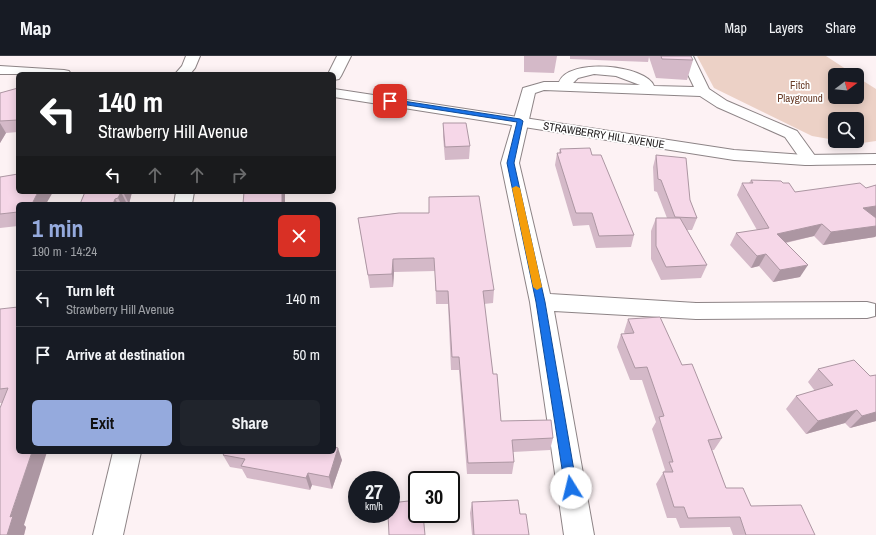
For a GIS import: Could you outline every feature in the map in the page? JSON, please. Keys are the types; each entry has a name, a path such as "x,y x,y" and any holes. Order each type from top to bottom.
{"main road":[{"path":"184,72 188,68 193,56"},
{"path":"336,72 344,56"},
{"path":"686,56 703,92"},
{"path":"0,70 32,72"},
{"path":"579,535 541,302 510,163 528,91 544,86 703,92 722,104 791,134 810,160"},
{"name":"STRAWBERRY HILL AVENUE","path":"336,93 520,121 698,151 750,157 810,160 876,159"},
{"path":"541,302 696,311 867,310"},
{"path":"108,535 127,454"}],"green space":[{"name":"Fitch Playground","path":"697,56 826,56 844,68 828,68 828,104 864,104 864,81 876,89 876,141 864,143 864,112 828,112 828,139 812,136 714,88"}],"building":[{"path":"661,56 691,56 693,60 662,59"},
{"path":"16,89 16,120 0,121 0,93"},
{"path":"443,123 466,123 470,146 445,147"},
{"path":"590,148 592,155 601,155 634,235 599,236 592,213 576,213 557,153 561,153 560,149"},
{"path":"656,155 686,158 690,200 697,218 675,217 661,180 658,179"},
{"path":"16,174 16,194 37,194 33,202 16,202 16,212 0,214 0,177"},
{"path":"751,180 781,181 783,183 789,183 795,192 860,183 866,188 876,185 876,206 863,208 876,218 876,226 831,232 822,224 777,234 808,265 780,270 766,254 757,256 736,233 769,228 742,183 753,183"},
{"path":"84,194 120,194 114,202 81,202"},
{"path":"244,194 282,194 282,202 243,202"},
{"path":"479,196 494,290 483,291 493,374 497,374 501,421 551,420 553,438 512,440 514,462 468,463 459,357 452,357 448,291 436,291 434,258 393,259 392,274 368,275 358,218 399,213 429,213 429,197"},
{"path":"656,218 680,218 707,265 666,267 656,246"},
{"path":"16,307 16,454 31,454 10,517 13,516 7,535 0,535 0,408 8,388 0,389 0,309"},
{"path":"660,317 682,365 692,364 722,438 708,440 726,488 743,488 751,506 801,505 815,535 746,535 740,517 688,518 684,507 674,507 663,472 673,472 669,462 673,462 659,417 664,416 647,367 635,368 621,334 634,333 628,319"},
{"path":"854,360 870,376 876,375 876,412 862,416 857,410 818,421 796,396 833,385 818,369"},
{"path":"336,448 338,448 329,477 308,473 306,478 241,466 245,459 223,455 336,454"},
{"path":"518,500 520,514 526,514 529,535 474,535 472,502"},
{"path":"408,501 408,523 424,523 425,535 389,535 388,523 400,523 400,502"}],"slow traffic":[{"path":"516,188 537,287"}],"route":[{"path":"390,101 520,121 510,163 541,302 571,488"}]}
